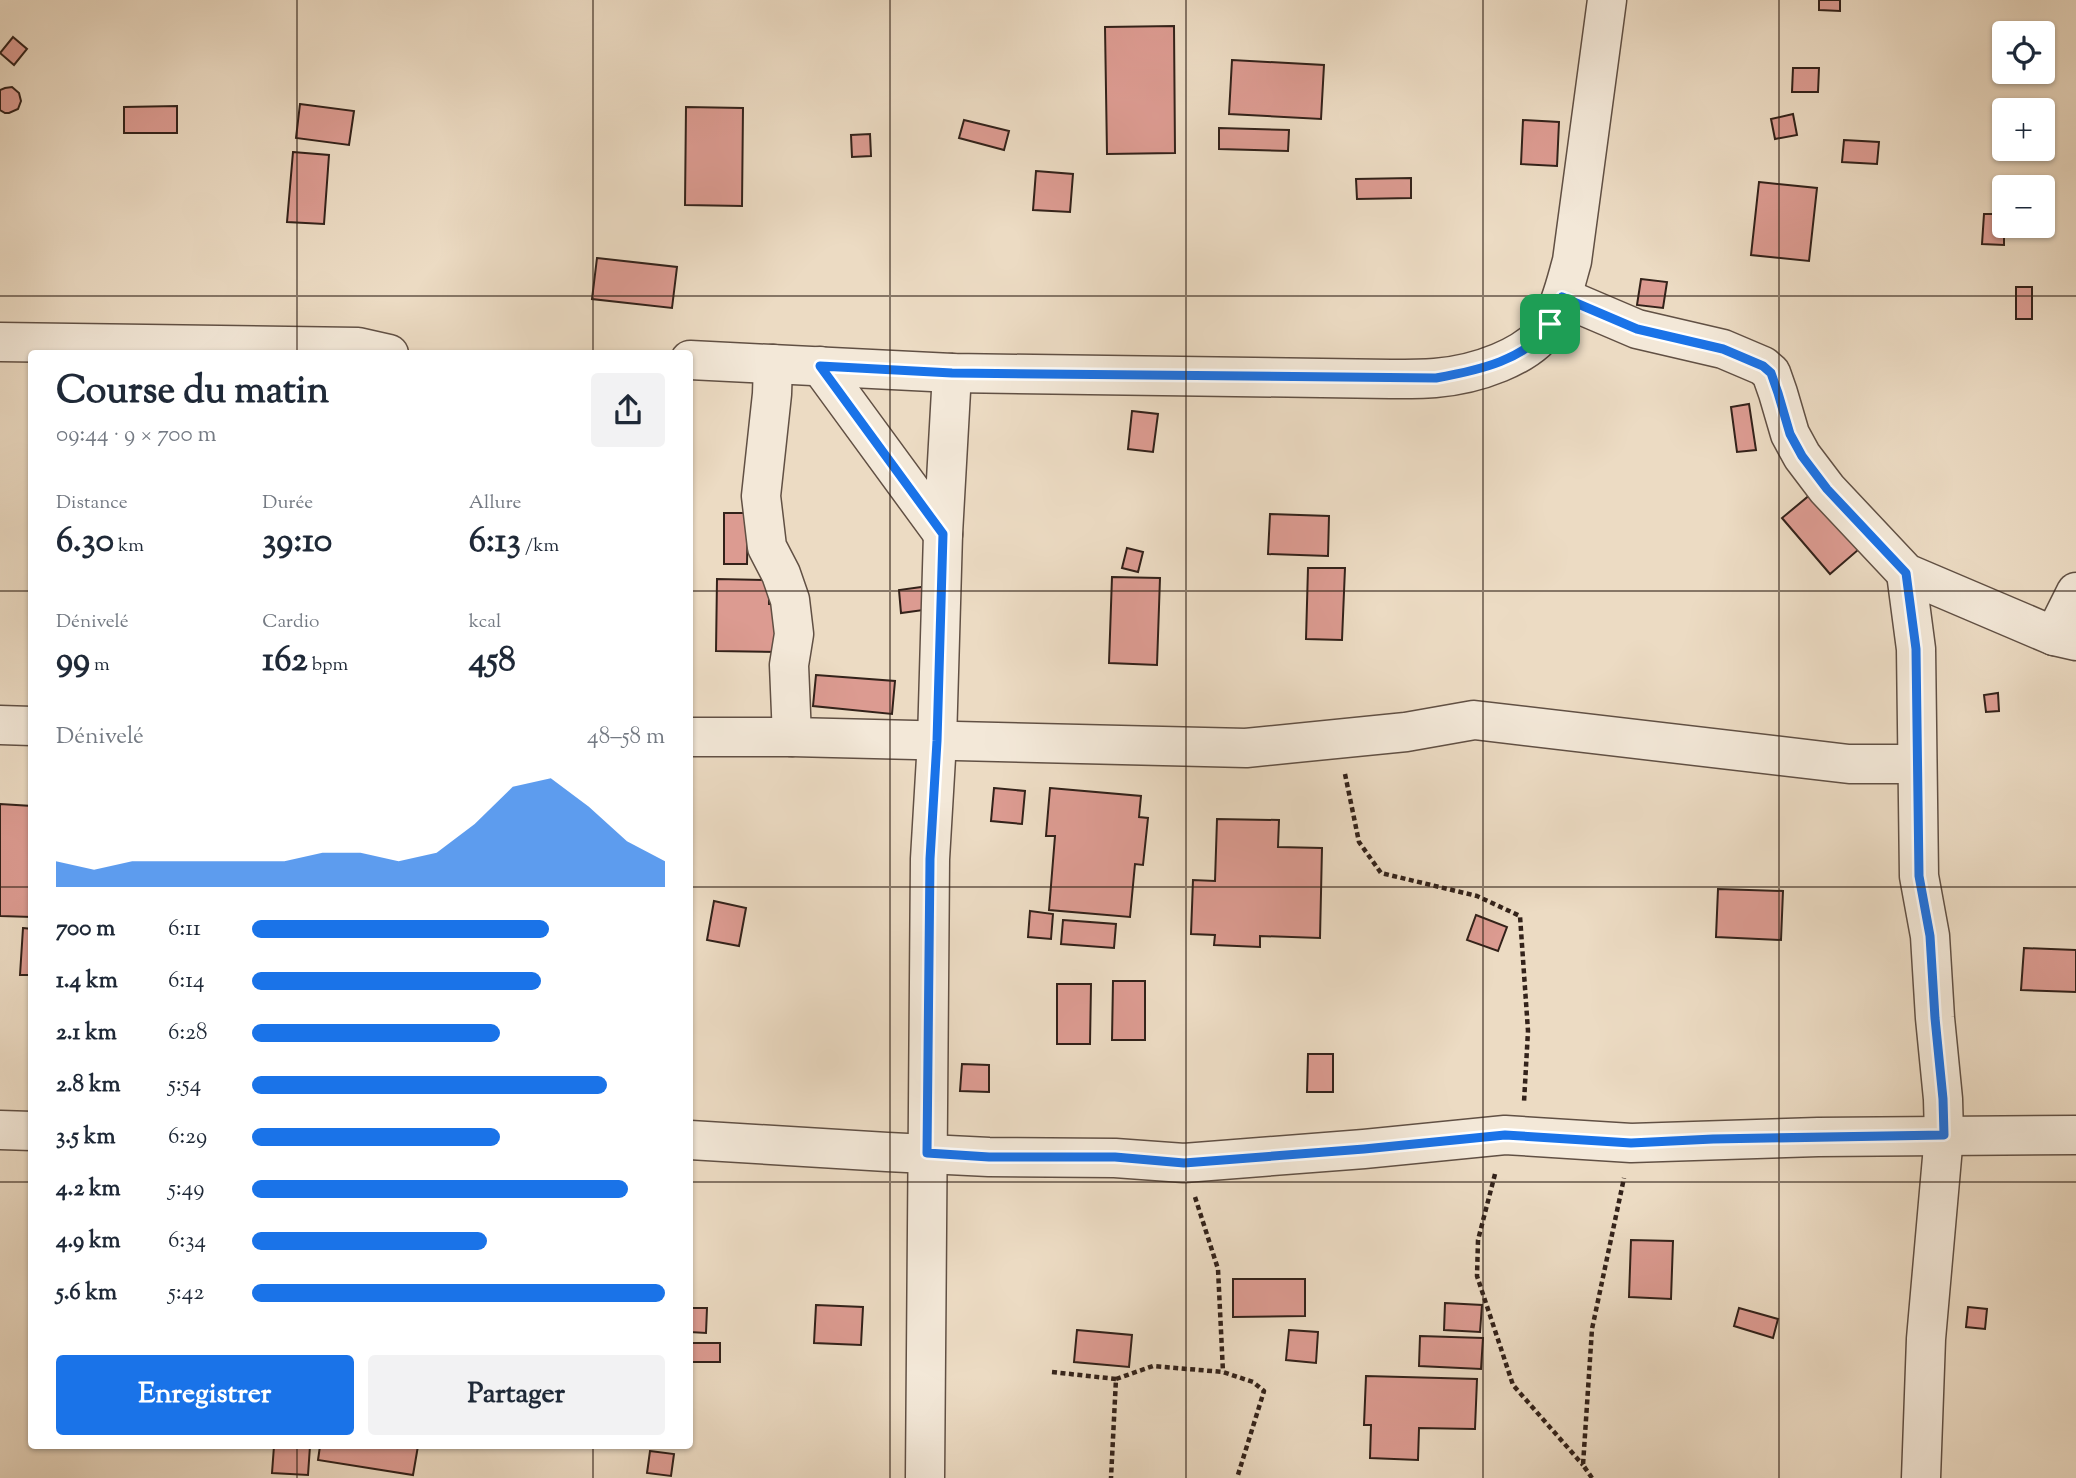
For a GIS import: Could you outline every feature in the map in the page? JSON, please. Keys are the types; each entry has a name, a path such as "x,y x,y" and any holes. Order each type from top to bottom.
{"street":[{"path":"693,360 952,373 1436,378 1476,371 1535,343 1550,324 1562,297 1572,261 1607,0"},
{"path":"1562,297 1637,329 1723,349 1763,366 1771,373 1790,434 1802,456 1827,489 1906,573 2065,639 2076,592"},
{"path":"0,342 358,347 371,350"},
{"path":"773,364 761,496 767,547 790,600 794,634 789,665 792,737"},
{"path":"820,366 943,534"},
{"path":"925,1478 930,859 952,373"},
{"path":"1906,573 1916,649 1919,876 1930,936 1944,1135 1926,1339 1921,1478"},
{"path":"693,737 1246,748 1406,732 1475,720 1849,764 1917,764"},
{"path":"0,725 28,726"},
{"path":"0,1130 28,1131"},
{"path":"693,1140 989,1157 1115,1157 1184,1163 1505,1135 1631,1143 1944,1135 2076,1135"}],"path":[{"path":"1337,739 1359,842 1381,873 1477,896 1520,916 1528,1031 1524,1102 1505,1135 1478,1240 1477,1276 1513,1385 1592,1478"},
{"path":"1583,1465 1592,1329 1631,1143"},
{"path":"1184,1163 1219,1269 1223,1373"},
{"path":"1052,1372 1116,1379 1153,1366 1223,1373 1253,1382 1264,1391 1237,1478"},
{"path":"1111,1478 1116,1379"}],"building":[{"path":"1819,0 1840,0 1840,11 1819,10"},
{"path":"1174,26 1175,153 1107,154 1105,27"},
{"path":"13,37 27,49 14,65 0,53"},
{"path":"1232,60 1324,65 1321,119 1229,114"},
{"path":"1793,68 1819,68 1818,92 1792,92"},
{"path":"12,87 19,93 21,101 18,109 5,113 0,110 0,90"},
{"path":"300,104 354,111 349,145 296,138"},
{"path":"177,106 177,133 124,133 124,107"},
{"path":"686,107 743,108 742,206 685,205"},
{"path":"1793,114 1797,135 1775,139 1771,119"},
{"path":"964,120 1009,131 1004,150 959,138"},
{"path":"1523,120 1559,122 1557,166 1521,164"},
{"path":"1219,128 1289,130 1288,151 1219,149"},
{"path":"870,134 871,156 852,157 851,135"},
{"path":"1844,140 1879,142 1877,164 1842,162"},
{"path":"293,152 329,155 324,224 287,222"},
{"path":"1036,171 1073,174 1070,212 1033,210"},
{"path":"1411,178 1411,198 1357,199 1356,179"},
{"path":"1759,182 1817,188 1809,261 1751,255"},
{"path":"1984,214 1992,214 1992,238 2004,238 2004,245 1982,244"},
{"path":"597,258 677,267 672,308 592,299"},
{"path":"1641,279 1667,282 1663,308 1637,305"},
{"path":"2016,287 2032,287 2032,319 2016,319"},
{"path":"1749,404 1756,450 1737,452 1731,407"},
{"path":"1132,411 1158,414 1153,452 1128,449"},
{"path":"1811,494 1858,550 1830,574 1782,518"},
{"path":"724,513 748,513 747,564 724,564"},
{"path":"1270,514 1329,516 1328,556 1268,554"},
{"path":"1127,548 1143,552 1138,572 1122,568"},
{"path":"1308,568 1345,568 1342,640 1306,639"},
{"path":"1112,577 1160,578 1157,665 1109,663"},
{"path":"717,579 769,580 769,604 779,604 778,652 716,651"},
{"path":"929,586 931,609 901,613 899,590"},
{"path":"816,675 895,681 892,714 813,706"},
{"path":"1998,693 1999,711 1986,712 1984,695"},
{"path":"994,788 1025,791 1022,824 991,821"},
{"path":"1050,788 1141,796 1139,817 1148,818 1143,865 1135,864 1130,917 1049,910 1055,836 1046,836"},
{"path":"0,804 28,806 28,917 0,916"},
{"path":"1217,819 1279,820 1278,847 1322,848 1320,938 1260,936 1260,947 1214,945 1215,935 1191,934 1193,880 1215,881"},
{"path":"1718,889 1783,891 1781,940 1716,937"},
{"path":"714,901 746,908 739,946 707,940"},
{"path":"1030,911 1053,914 1051,939 1028,937"},
{"path":"1476,915 1507,927 1498,951 1467,940"},
{"path":"1063,920 1116,924 1114,948 1061,944"},
{"path":"23,928 28,929 28,975 20,975"},
{"path":"2024,948 2076,950 2076,992 2021,990"},
{"path":"1113,981 1145,981 1145,1040 1112,1040"},
{"path":"1057,984 1091,984 1090,1044 1057,1044"},
{"path":"1308,1054 1333,1054 1333,1092 1307,1092"},
{"path":"962,1064 989,1065 989,1092 960,1091"},
{"path":"1631,1240 1673,1241 1671,1299 1629,1297"},
{"path":"1233,1279 1305,1279 1305,1316 1233,1317"},
{"path":"1445,1303 1482,1305 1480,1332 1444,1330"},
{"path":"816,1305 863,1307 861,1345 814,1343"},
{"path":"1968,1307 1987,1309 1985,1329 1966,1327"},
{"path":"693,1308 707,1308 706,1333 693,1332"},
{"path":"1739,1308 1778,1319 1773,1338 1734,1326"},
{"path":"1077,1330 1132,1335 1129,1367 1074,1362"},
{"path":"1289,1330 1318,1332 1316,1363 1286,1360"},
{"path":"1420,1336 1483,1338 1481,1369 1419,1366"},
{"path":"693,1343 720,1343 720,1362 693,1362"},
{"path":"1366,1376 1477,1379 1475,1429 1419,1428 1418,1460 1370,1458 1371,1425 1364,1425"},
{"path":"274,1449 310,1449 308,1475 272,1473"},
{"path":"320,1449 417,1449 413,1475 318,1460"},
{"path":"650,1451 674,1454 671,1476 647,1473"}],"route":[{"path":"1562,297 1637,329 1723,349 1763,366 1771,373 1790,434 1802,456 1827,489 1906,573 1916,649 1919,876 1930,936 1944,1135 1631,1143 1505,1135 1184,1163 1115,1157 989,1157 927,1153 930,859 937,741 943,534 820,366 952,373 1436,378 1476,371 1507,358 1535,343 1550,324 1562,297"}]}
